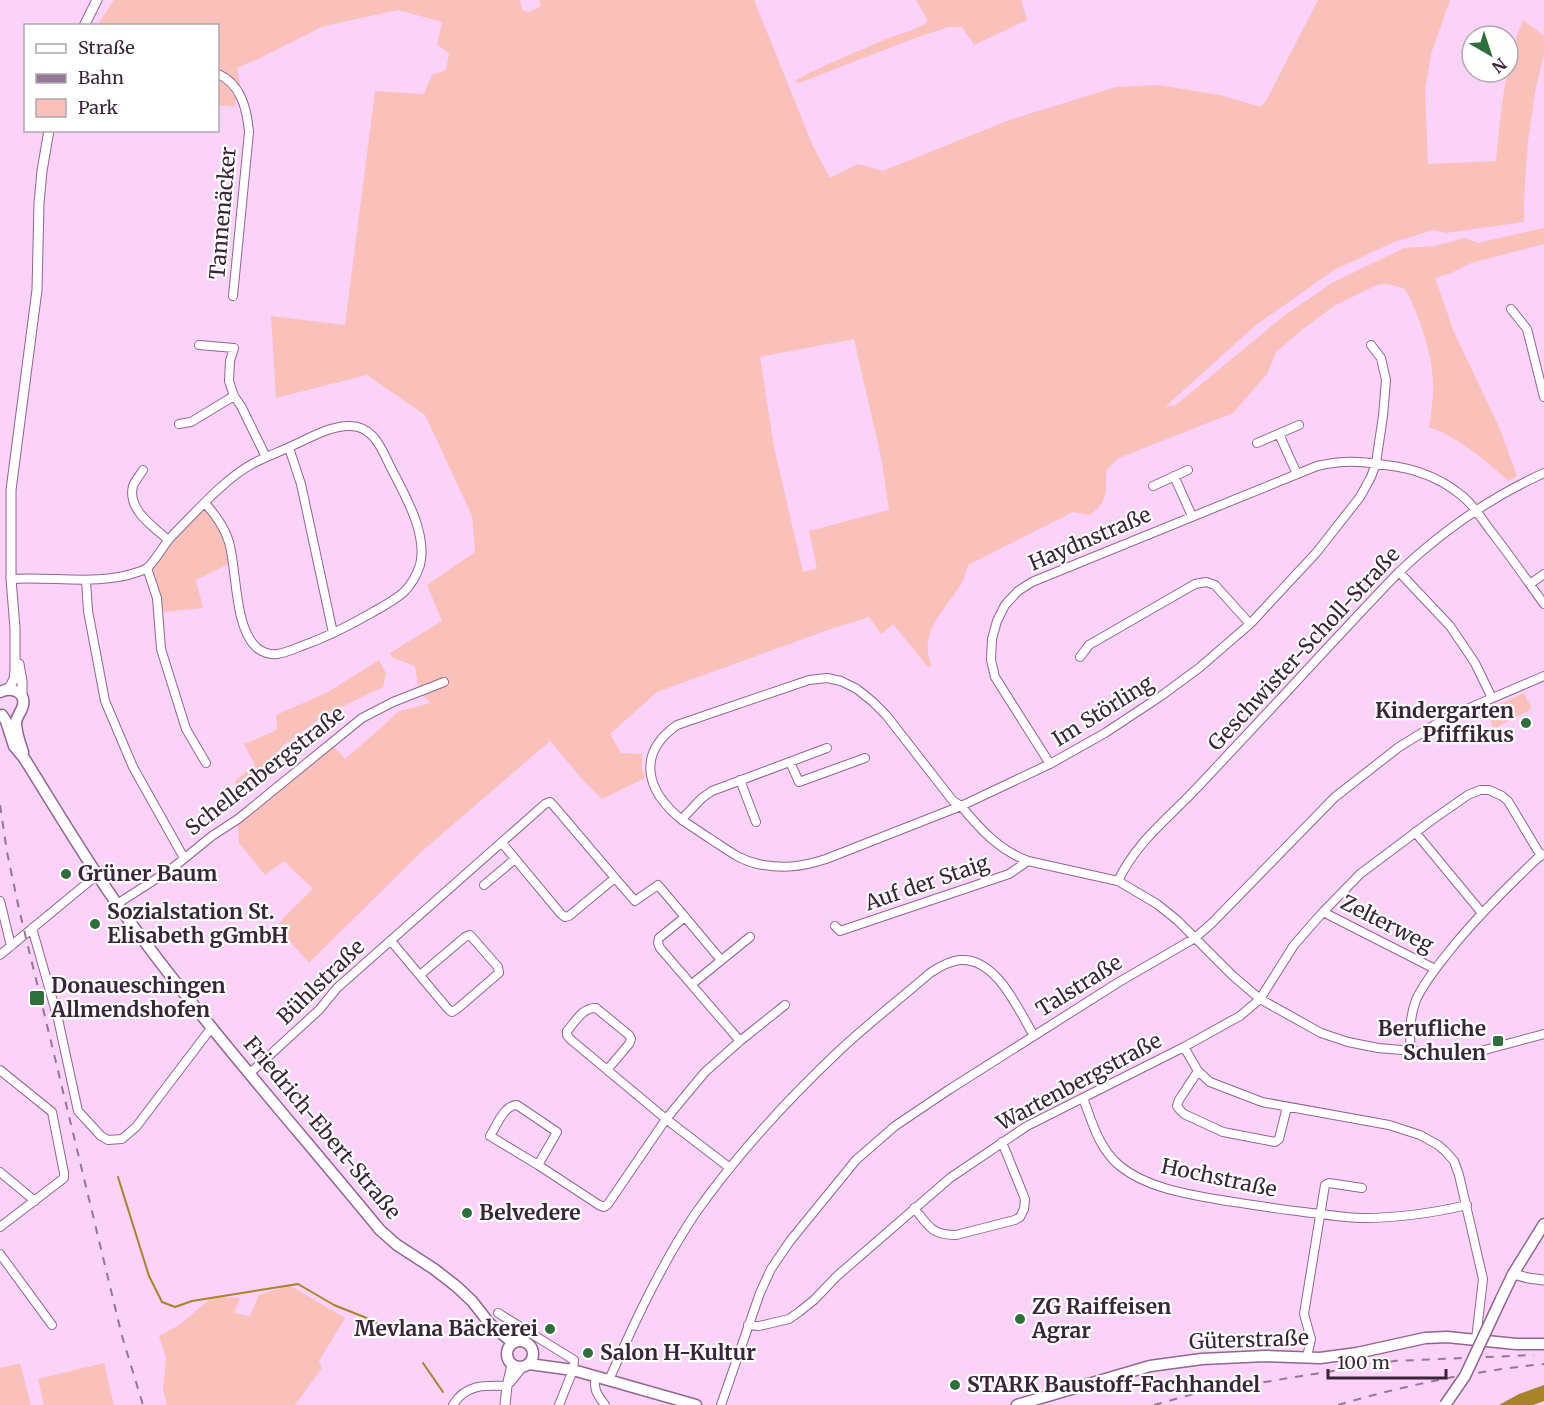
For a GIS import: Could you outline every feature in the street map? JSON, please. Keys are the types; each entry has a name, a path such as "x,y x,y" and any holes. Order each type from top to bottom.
{"main road":[{"name":"Friedrich-Ebert-Straße","path":"2,690 17,691 22,696 23,704 16,725 24,758"},
{"name":"Friedrich-Ebert-Straße","path":"2,715 12,717 19,713"},
{"name":"Friedrich-Ebert-Straße","path":"2,715 14,746 24,758 97,875 249,1074 380,1230 397,1245 456,1286 472,1301 510,1347 522,1341 527,1343 533,1350 524,1363"},
{"path":"1445,1405 1469,1368 1513,1274 1544,1224"},
{"name":"Güterstraße","path":"1017,1405 1117,1374 1160,1364 1229,1357 1320,1358 1425,1338 1447,1337 1516,1344 1544,1344"},
{"path":"510,1347 507,1357 524,1363 573,1370 696,1405"}],"street":[{"path":"85,24 97,0"},
{"name":"Tannenäcker","path":"219,75 231,83 242,98 249,132 233,296"},
{"name":"Friedrich-Ebert-Straße","path":"2,690 10,687 14,679 15,628 11,579 11,490 37,290 39,203 49,132"},
{"path":"1511,309 1527,329 1544,398"},
{"path":"199,345 234,348 230,361 229,381 234,396 266,457"},
{"name":"Im Störling","path":"1371,345 1381,358 1386,380 1376,463 1360,497 1316,553 1250,624 1199,668 1152,703 1105,733 1050,764 961,806 804,866 779,867 741,859 682,819 658,793 651,779 650,767 657,743 677,725 809,680 827,678 841,681 857,689 886,715 953,801 961,806 983,832 1014,856 1118,881 1157,904 1177,920 1233,976 1260,999 1321,1033 1348,1042 1378,1048 1449,1054 1481,1051 1544,1034"},
{"path":"179,424 191,422 234,396"},
{"path":"11,579 111,579 147,568 168,540 205,503 228,481 266,457 320,432 345,425 359,426 370,432 380,446 407,499 419,532 421,563 405,591 389,603 322,639 276,654 269,654 257,648 245,629 229,542 218,518 205,503"},
{"path":"1257,443 1299,425"},
{"path":"1279,434 1297,474"},
{"path":"289,448 302,484 333,633"},
{"name":"Haydnstraße","path":"1050,764 995,677 992,639 1005,605 1018,591 1032,582 1317,466 1335,461 1353,460 1406,468 1429,476 1462,495 1544,604"},
{"path":"143,470 133,485 132,498 136,509 168,540"},
{"name":"Haydnstraße","path":"1153,486 1188,470"},
{"name":"Geschwister-Scholl-Straße","path":"1118,881 1134,853 1153,831 1273,708 1399,572 1453,525 1516,486 1544,473"},
{"path":"1174,476 1192,516"},
{"path":"147,568 157,598 160,649 186,729 206,764"},
{"path":"1399,572 1450,626 1475,663 1492,698"},
{"path":"1530,584 1544,574"},
{"path":"86,580 88,611 105,701 133,767 184,858"},
{"path":"1080,657 1089,645 1195,584 1206,582 1215,585 1250,624"},
{"name":"Friedrich-Ebert-Straße","path":"14,644 20,664 22,696"},
{"name":"Talstraße","path":"721,1405 748,1325 771,1269 790,1241 856,1160 895,1126 950,1089 1119,982 1196,938 1335,797 1394,751 1446,718 1544,676"},
{"name":"Schellenbergstraße","path":"117,904 170,870 212,836 238,819 362,718 393,702 444,682"},
{"path":"682,819 712,791 827,748"},
{"path":"790,762 798,783 865,758"},
{"path":"740,780 756,822"},
{"name":"Wartenbergstraße","path":"748,1325 759,1326 772,1323 799,1312 950,1178 1027,1126 1184,1047 1240,1016 1260,999 1294,945 1360,874 1468,795 1480,790 1489,790 1502,796 1508,801 1542,854"},
{"name":"Bühlstraße","path":"249,1074 319,1010 337,988 550,802 635,901 658,885 685,917"},
{"path":"1415,832 1482,913"},
{"path":"501,843 565,917 615,878"},
{"path":"1411,1050 1411,1018 1417,999 1435,969 1482,913 1542,854"},
{"path":"484,885 515,859"},
{"name":"Auf der Staig","path":"835,926 840,931 908,909 1010,874 1028,861"},
{"path":"0,955 97,875"},
{"path":"0,901 11,946"},
{"name":"Zelterweg","path":"1323,912 1435,969"},
{"path":"721,960 685,917 659,938 658,943 740,1041"},
{"path":"32,928 58,1019 78,1111 100,1136 108,1140 122,1139 136,1127 212,1027"},
{"name":"Bühlstraße","path":"391,941 448,1009 453,1012 499,973 498,967 470,935 420,975"},
{"path":"692,984 750,937"},
{"path":"609,1380 634,1323 676,1246 695,1214 730,1168 784,1104 841,1049 930,973 944,964 958,960 973,961 985,967 1008,992 1034,1036"},
{"path":"538,1165 557,1132 517,1105 513,1105 508,1108 490,1136 604,1207 666,1119 705,1072 785,1005"},
{"path":"607,1070 631,1040 629,1035 596,1008 590,1008 585,1010 567,1031 570,1039 607,1070 666,1119 730,1168"},
{"path":"1184,1047 1198,1071 1210,1082 1232,1091 1262,1102 1389,1125 1420,1135 1445,1151 1454,1161 1484,1279 1481,1340"},
{"path":"0,1070 52,1112 64,1173 64,1178 0,1227"},
{"path":"1198,1071 1178,1106 1184,1114 1223,1132 1275,1142 1279,1139 1287,1107"},
{"name":"Hochstraße","path":"1083,1098 1100,1142 1119,1165 1139,1178 1159,1185 1196,1195 1270,1208 1361,1218 1402,1216 1467,1205"},
{"path":"914,1208 932,1230 948,1235 956,1235 1020,1217 1025,1199 1002,1142"},
{"path":"0,1173 35,1201"},
{"path":"1306,1357 1311,1339 1304,1314 1325,1185 1329,1183 1362,1188"},
{"path":"0,1254 52,1325"},
{"path":"1513,1274 1544,1280"},
{"path":"498,1313 574,1360 573,1370 559,1405"},
{"path":"505,1405 507,1386 524,1363"},
{"path":"596,1376 594,1385 605,1405"},
{"path":"453,1405 466,1390 476,1386 507,1386"}],"green space":[{"path":"114,0 520,0 522,10 529,12 541,6 539,0 754,0 813,146 830,178 858,164 883,171 1009,120 1116,87 1158,85 1220,95 1261,107 1318,0 1450,0 1431,54 1425,91 1428,164 1496,161 1505,84 1520,84 1520,28 1523,20 1544,36 1544,55 1536,87 1528,141 1524,222 1446,233 1434,230 1394,242 1334,270 1256,325 1165,407 1176,405 1285,315 1332,283 1404,248 1435,246 1465,238 1478,243 1544,228 1544,244 1471,263 1435,278 1454,332 1500,429 1517,476 1509,481 1461,443 1429,427 1433,394 1432,368 1421,326 1405,289 1388,284 1377,285 1334,306 1276,352 1267,374 1233,413 1119,458 1106,470 1105,496 1100,506 1089,515 1073,512 968,565 962,583 935,622 931,632 928,654 932,665 928,667 893,624 881,634 869,617 657,692 610,734 621,753 642,754 642,769 645,778 602,799 550,741 421,852 309,963 281,931 279,925 283,918 313,889 284,861 265,875 239,843 238,822 332,744 345,759 399,711 431,703 419,692 415,666 393,658 390,653 442,621 427,585 475,552 472,516 425,415 367,375 276,398 271,316 345,325 375,91 424,94 432,75 446,70 449,53 437,45 442,22 398,10 324,26 237,68 240,85 234,107 219,105 219,24 98,24","holes":["854,339 881,457 889,510 809,531 817,569 803,572 774,447 760,357"]},
{"path":"916,0 1021,0 1027,20 974,45 962,27 949,27 799,83 794,81 926,23 927,19"},
{"path":"204,508 222,534 229,564 196,580 203,608 164,612 150,568 170,542"},
{"path":"379,660 386,673 383,687 318,720 284,745 240,793 223,801 234,791 236,780 255,765 244,744 277,730 276,715 328,692"},
{"path":"1524,693 1532,709 1493,729 1488,709"},
{"path":"289,1285 345,1318 319,1361 322,1368 295,1405 167,1405 163,1389 166,1358 159,1336 179,1325 214,1296 240,1298 234,1313 250,1316 259,1295"},
{"path":"20,1363 31,1405 0,1405 0,1368"},
{"path":"104,1363 114,1405 44,1405 38,1379"}],"shaded area":[{"path":"1544,1385 1544,1401 1533,1405 1499,1405 1519,1394"}],"waterway":[{"path":"118,1177 149,1276 162,1302 175,1307 192,1301 298,1284 334,1305 388,1329"},
{"path":"423,1363 443,1392"}],"railway":[{"path":"0,805 19,909 122,1336 143,1405"},
{"path":"1154,1405 1197,1393 1394,1361 1534,1355"},
{"path":"1338,1405 1440,1380 1544,1364"}],"place":[{"name":"Kindergarten Pfiffikus","path":"1526,723"},
{"name":"Grüner Baum","path":"66,874"},
{"name":"Sozialstation St. Elisabeth gGmbH","path":"95,924"},
{"name":"Donaueschingen Allmendshofen","path":"37,998"},
{"name":"Berufliche Schulen","path":"1498,1041"},
{"name":"Belvedere","path":"467,1213"},
{"name":"ZG Raiffeisen Agrar","path":"1020,1319"},
{"name":"Mevlana Bäckerei","path":"550,1329"},
{"name":"Salon H-Kultur","path":"588,1353"},
{"name":"STARK Baustoff-Fachhandel","path":"955,1385"}]}
